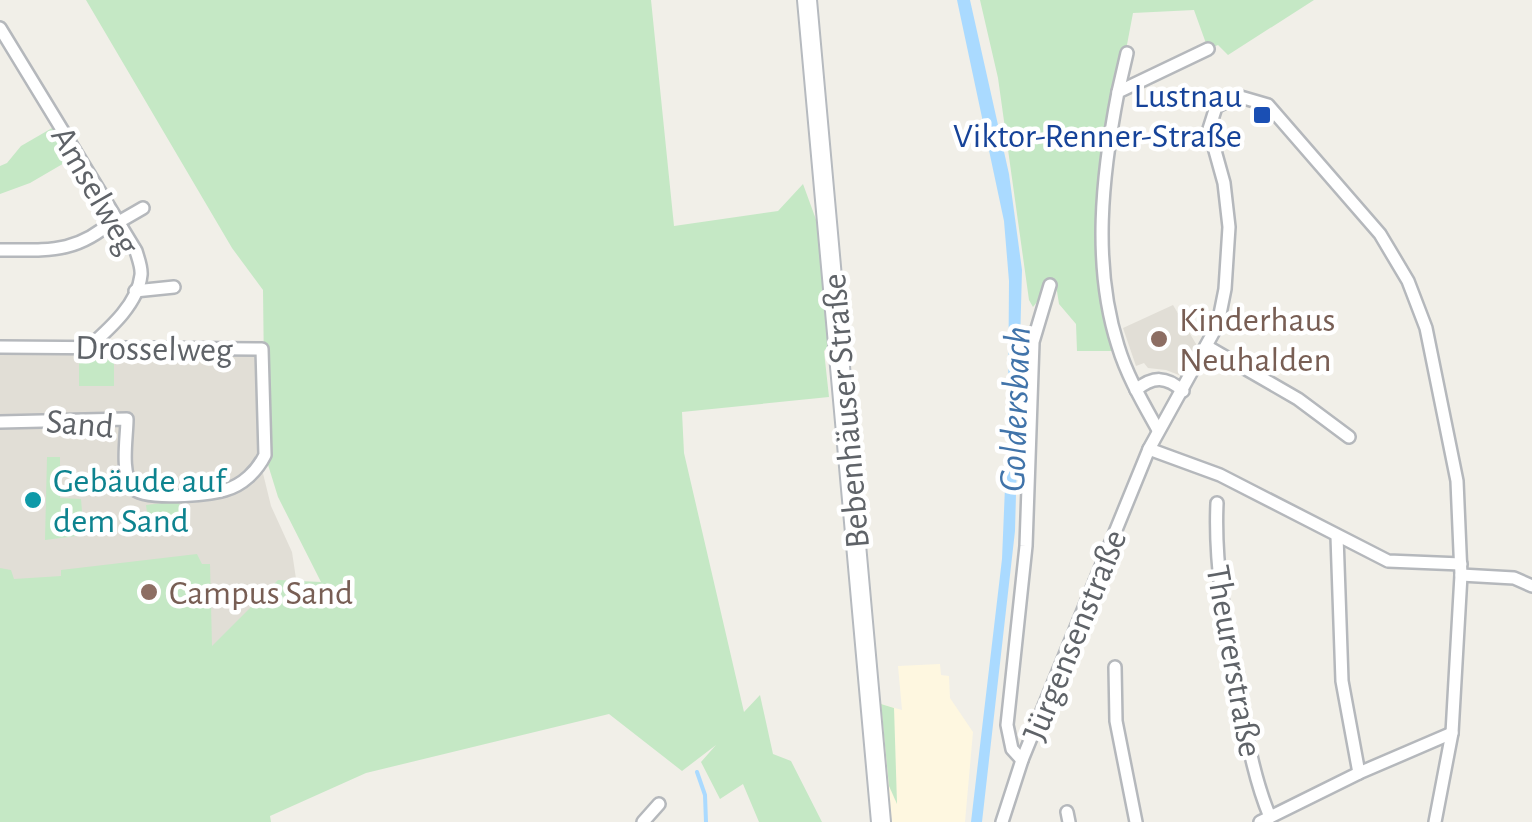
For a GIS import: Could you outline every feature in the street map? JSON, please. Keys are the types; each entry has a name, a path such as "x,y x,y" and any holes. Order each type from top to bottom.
{"main road":[{"name":"Bebenhäuser Straße","path":"807,0 881,822"}],"street":[{"name":"Amselweg","path":"0,28 6,49 136,251 142,276 135,291 117,322 89,347"},
{"path":"1118,92 1208,48"},
{"path":"1127,53 1108,171 1102,251 1104,280 1118,345 1158,430"},
{"name":"Jürgensenstraße","path":"1002,822 1022,760 1149,449 1218,324 1230,244 1224,183 1210,128 1216,107 1237,96 1268,105 1380,234 1408,282 1426,328 1458,482 1461,570 1452,733 1436,822"},
{"path":"0,250 62,250 88,240 143,208"},
{"path":"1022,760 1012,749 1007,725 1026,546 1033,342 1050,285"},
{"path":"135,291 174,287"},
{"name":"Drosselweg","path":"0,347 262,349 265,455"},
{"path":"1208,347 1298,399 1349,437"},
{"path":"1136,390 1148,380 1162,378 1183,391"},
{"name":"Sand","path":"0,422 127,419 130,484 136,492 150,495 225,490 243,481 259,467 265,455"},
{"path":"1149,449 1220,475 1388,561 1514,578 1532,586"},
{"name":"Theurerstraße","path":"1217,503 1215,548 1227,632 1254,764 1270,819"},
{"path":"1339,537 1342,681 1359,773"},
{"path":"1116,667 1116,721 1136,822"},
{"path":"1270,819 1359,773 1452,733"},
{"path":"643,822 660,804"}],"shaded area":[{"name":"Kinderhaus Neuhalden","path":"1173,305 1199,349 1184,377 1148,368 1144,363 1136,366 1123,328"},
{"name":"Campus Sand","path":"0,347 256,353 258,453 271,506 292,552 304,632 0,784"},
{"path":"940,664 941,675 949,676 950,698 973,732 965,822 891,822 881,704 902,710 898,666"}],"green space":[{"path":"86,0 651,0 674,226 778,211 803,184 818,225 830,345 824,351 829,397 682,412 684,453 744,712 760,695 773,754 791,761 822,822 759,822 743,784 720,799 701,762 716,745 682,771 609,714 366,773 270,816 271,822 0,822 0,568 11,570 14,579 61,576 61,570 197,554 202,564 210,564 212,646 278,580 321,582 278,497 265,455 263,290 232,248"},
{"path":"980,0 1314,0 1228,55 1218,45 1208,49 1194,10 1133,13 1118,92 1102,241 1120,351 1077,351 1076,324 1059,304 1056,285 1045,285 1033,307 1029,300 998,78"},
{"path":"59,124 78,155 30,183 0,194 0,166 21,146"},
{"path":"79,347 114,348 114,386 79,386"},
{"path":"47,457 60,457 60,498 81,499 84,535 45,540"},
{"path":"179,501 182,523 149,527 146,505"},
{"path":"881,704 894,708 897,804 889,786"}],"water":[{"name":"Goldersbach","path":"957,0 970,0 1009,174 1022,270 1015,531 982,822 971,822 1002,559 1009,281 1004,221"}],"waterway":[{"path":"697,772 705,795 706,822"}],"place":[{"name":"Lustnau Viktor-Renner-Straße","path":"1262,115"},
{"name":"Kinderhaus Neuhalden","path":"1159,339"},
{"name":"Gebäude auf dem Sand","path":"33,500"},
{"name":"Campus Sand","path":"149,592"}]}
